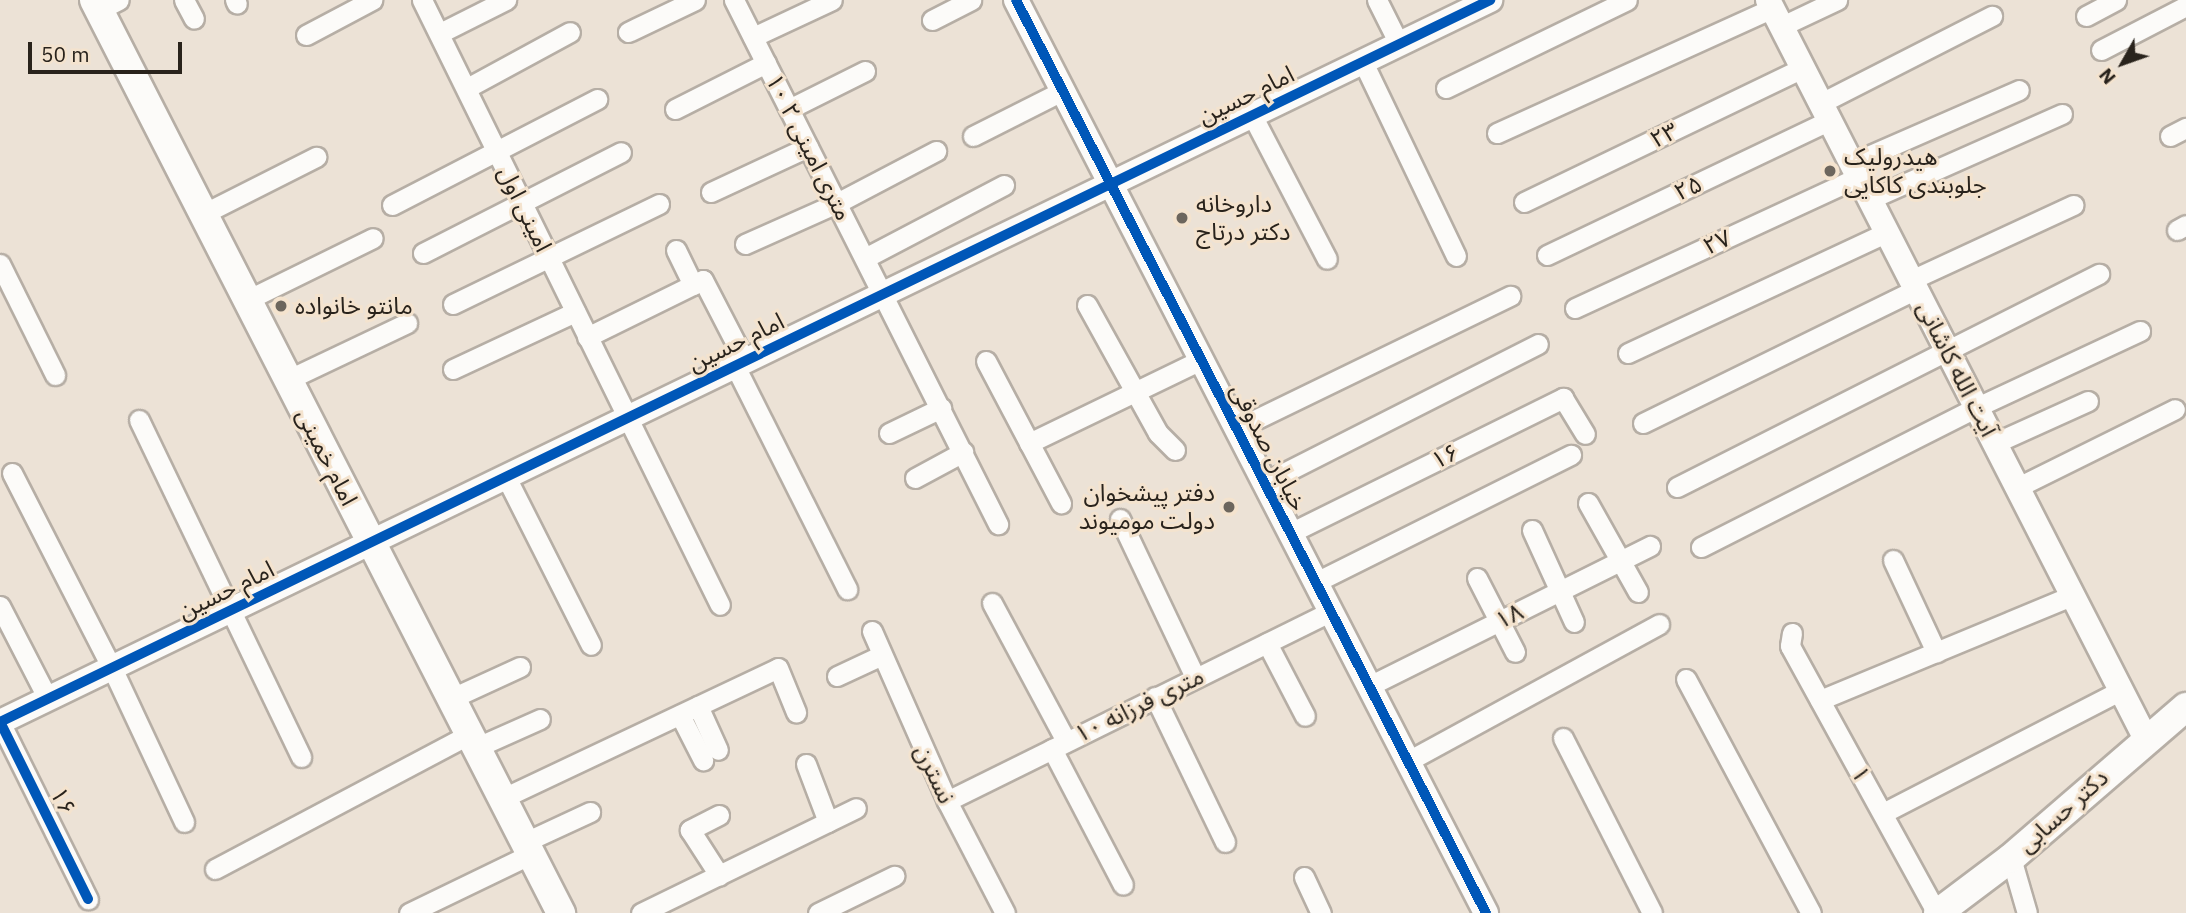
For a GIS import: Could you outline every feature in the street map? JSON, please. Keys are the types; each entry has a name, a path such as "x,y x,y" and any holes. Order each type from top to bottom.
{"main road":[{"name":"امام خمینی","path":"104,3 203,214 500,799 561,913"},
{"name":"دکتر حسابی","path":"1938,913 2011,858 2146,737 2186,707"}],"street":[{"path":"184,0 194,19"},
{"path":"306,35 372,0"},
{"name":"امینی اول","path":"422,0 720,605"},
{"path":"440,33 506,0"},
{"path":"628,32 695,0"},
{"name":"۱۰ متری امینی ۲","path":"734,0 998,523"},
{"path":"753,37 832,0"},
{"path":"932,20 971,0"},
{"name":"خیابان صدوقی","path":"1016,0 1486,913"},
{"path":"1377,0 1399,44"},
{"name":"امام حسین","path":"0,722 1490,0"},
{"path":"1446,88 1627,0"},
{"path":"1497,133 1774,12 1837,0"},
{"path":"2086,16 2116,0"},
{"path":"2101,50 2186,6"},
{"name":"آیت الله کاشانی","path":"1774,12 2146,737"},
{"name":"۲۵","path":"1547,255 1826,112 1992,16"},
{"path":"467,89 570,32"},
{"path":"1363,62 1456,256"},
{"path":"675,108 766,63"},
{"name":"۲۳","path":"1524,202 1803,68"},
{"path":"789,109 865,71"},
{"path":"1860,180 2019,90"},
{"path":"973,135 1062,91"},
{"path":"392,205 597,99"},
{"path":"1860,180 2062,114"},
{"path":"1252,115 1327,259"},
{"path":"711,192 808,147"},
{"path":"745,244 837,203 936,151"},
{"path":"423,253 621,152"},
{"path":"203,214 316,157"},
{"name":"۲۷","path":"1575,307 1860,180"},
{"path":"865,258 1004,185"},
{"path":"453,304 659,204"},
{"path":"1643,423 2073,205"},
{"path":"1628,354 1887,232"},
{"path":"247,300 373,238"},
{"path":"676,250 693,285"},
{"path":"0,264 55,376"},
{"path":"1677,487 2099,274"},
{"path":"587,337 703,280 717,298 740,364 848,589"},
{"path":"1236,429 1510,296"},
{"path":"1087,305 1158,433 1175,450"},
{"path":"453,369 576,312"},
{"path":"287,380 407,323"},
{"path":"1701,547 1977,407 2140,331"},
{"path":"1264,484 1538,344"},
{"path":"1029,443 1201,360"},
{"path":"986,361 1061,503"},
{"name":"۱۶","path":"1290,533 1563,398 1585,434"},
{"path":"1995,443 2088,401"},
{"path":"889,433 941,408"},
{"path":"2018,487 2175,409"},
{"path":"139,420 301,757"},
{"path":"915,478 962,452"},
{"path":"1316,582 1571,456"},
{"path":"12,473 112,668 184,822"},
{"path":"506,477 591,645"},
{"path":"1588,503 1638,592"},
{"path":"1120,519 1195,677"},
{"path":"1532,530 1574,622"},
{"name":"۱۸","path":"1369,686 1650,546"},
{"path":"1893,559 1936,652"},
{"path":"1477,579 1515,652"},
{"path":"1820,700 2073,595"},
{"path":"992,603 1123,885"},
{"path":"0,606 48,699"},
{"name":"۱۰ متری فرزانه","path":"947,801 1331,611"},
{"path":"1408,761 1659,624"},
{"name":"نسترن","path":"872,631 880,656 947,801 1005,913"},
{"name":"۱","path":"1792,633 1790,646 1938,913"},
{"path":"1267,643 1305,716"},
{"path":"837,676 880,656"},
{"path":"450,699 520,667"},
{"path":"500,799 778,668 796,712"},
{"path":"1686,679 1811,913"},
{"path":"1882,813 2121,690"},
{"path":"1155,697 1225,842"},
{"path":"680,715 710,755 698,706"},
{"path":"215,869 472,742 540,719"},
{"name":"۱۶","path":"0,722 88,899"},
{"path":"1563,737 1652,913"},
{"path":"806,764 828,822"},
{"path":"641,913 856,808"},
{"path":"408,913 590,812"},
{"path":"719,815 690,830 719,875"},
{"path":"2011,858 2028,913"},
{"path":"818,913 894,876"},
{"path":"1304,877 1321,913"}],"cycle path":[{"path":"1016,0 1486,913"},
{"path":"88,899 0,722 1490,0"}],"place":[{"name":"هیدرولیک جلوبندی کاکایی","path":"1830,171"},
{"name":"داروخانه دکتر درتاج","path":"1182,218"},
{"name":"مانتو خانواده","path":"281,306"},
{"name":"دفتر پیشخوان دولت مومیوند","path":"1229,507"}]}
